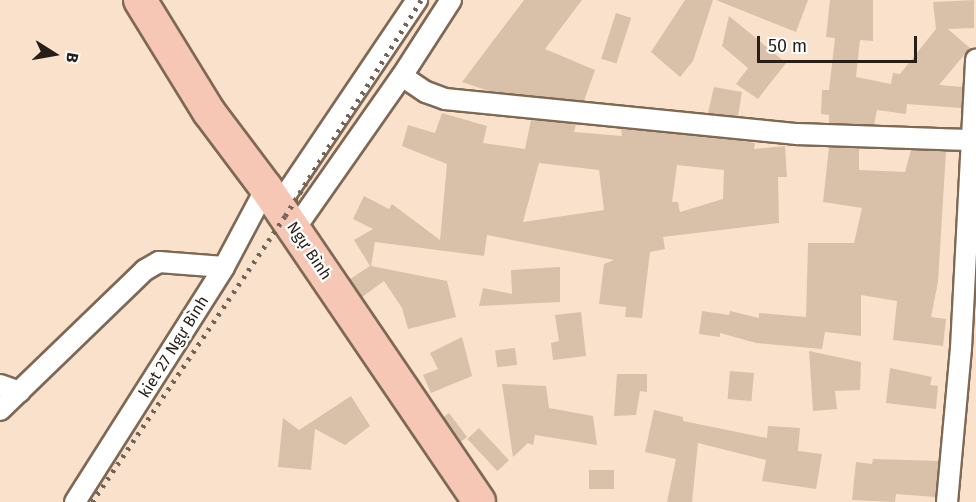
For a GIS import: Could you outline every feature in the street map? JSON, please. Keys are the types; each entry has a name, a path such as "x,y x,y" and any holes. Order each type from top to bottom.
{"highway":[{"name":"Ngự Bình","path":"140,0 209,112 279,208 479,502"}],"street":[{"path":"279,208 417,0"},
{"path":"279,208 402,76 451,0"},
{"path":"947,502 961,348 976,59"},
{"path":"402,76 426,92 478,102 797,134 971,140"},
{"name":"kiet 27 Ngự Bình","path":"75,502 224,267 279,208"},
{"path":"0,410 146,270 159,262 224,267"},
{"path":"0,386 20,392"}],"building":[{"path":"524,0 582,0 545,49 595,70 584,101 489,91 462,82"},
{"path":"685,0 713,0 693,61 680,77 651,52"},
{"path":"716,0 808,0 796,32"},
{"path":"830,0 873,0 873,41 860,40 856,77 891,84 893,73 900,74 936,29 933,2 974,0 974,28 948,29 970,48 939,85 963,87 961,108 907,104 906,114 877,110 874,125 829,123 829,115 821,114 822,90 829,90 835,38 826,37"},
{"path":"616,13 631,18 616,64 601,59"},
{"path":"729,16 786,63 758,99 736,84 748,68 722,46"},
{"path":"714,87 742,92 738,116 708,113"},
{"path":"442,113 487,126 483,143 525,149 531,120 576,124 574,132 622,136 621,129 755,143 754,149 785,146 787,177 778,177 779,223 663,237 665,249 650,252 642,318 625,317 626,307 599,304 604,264 614,260 487,235 484,256 375,242 371,266 447,281 456,317 408,329 402,308 384,281 362,297 350,279 370,266 354,240 373,229 353,219 364,196 389,209 392,204 440,240 447,164 402,146 408,125 435,133","holes":["539,163 599,170 604,210 523,222","677,165 724,170 723,199 680,212 678,202 672,202"]},
{"path":"829,147 859,148 859,170 905,172 911,150 946,151 938,282 931,317 946,319 943,346 893,340 897,301 861,295 861,336 825,332 822,349 756,343 720,333 720,337 699,334 702,311 729,315 730,311 759,318 759,313 806,317 808,243 854,243 862,208 823,202"},
{"path":"560,267 560,302 479,306 483,288 512,294 511,270"},
{"path":"581,312 586,356 553,360 551,343 559,341 555,315"},
{"path":"462,337 472,376 431,393 423,375 438,369 430,353"},
{"path":"515,348 517,365 497,367 495,350"},
{"path":"809,351 861,362 860,390 835,391 837,409 813,411"},
{"path":"890,368 932,377 930,385 938,386 936,409 886,403"},
{"path":"730,371 754,373 751,401 728,399"},
{"path":"617,374 647,374 647,392 640,391 636,415 614,416"},
{"path":"502,384 546,386 549,408 593,416 597,445 535,435 533,445 528,443 513,457"},
{"path":"351,396 370,426 345,445 315,429 311,470 278,467 283,418 299,430"},
{"path":"654,410 683,417 683,421 767,438 768,426 800,428 798,451 822,454 816,489 762,481 766,460 698,443 692,502 667,502 676,459 645,452"},
{"path":"449,413 467,437 461,442 443,418"},
{"path":"479,428 509,460 497,471 467,439"},
{"path":"873,459 939,461 935,497 896,494 895,502 852,500 856,462 872,464"},
{"path":"589,470 614,470 614,489 589,489"}],"railway":[{"path":"92,502 285,216 421,0"}]}
